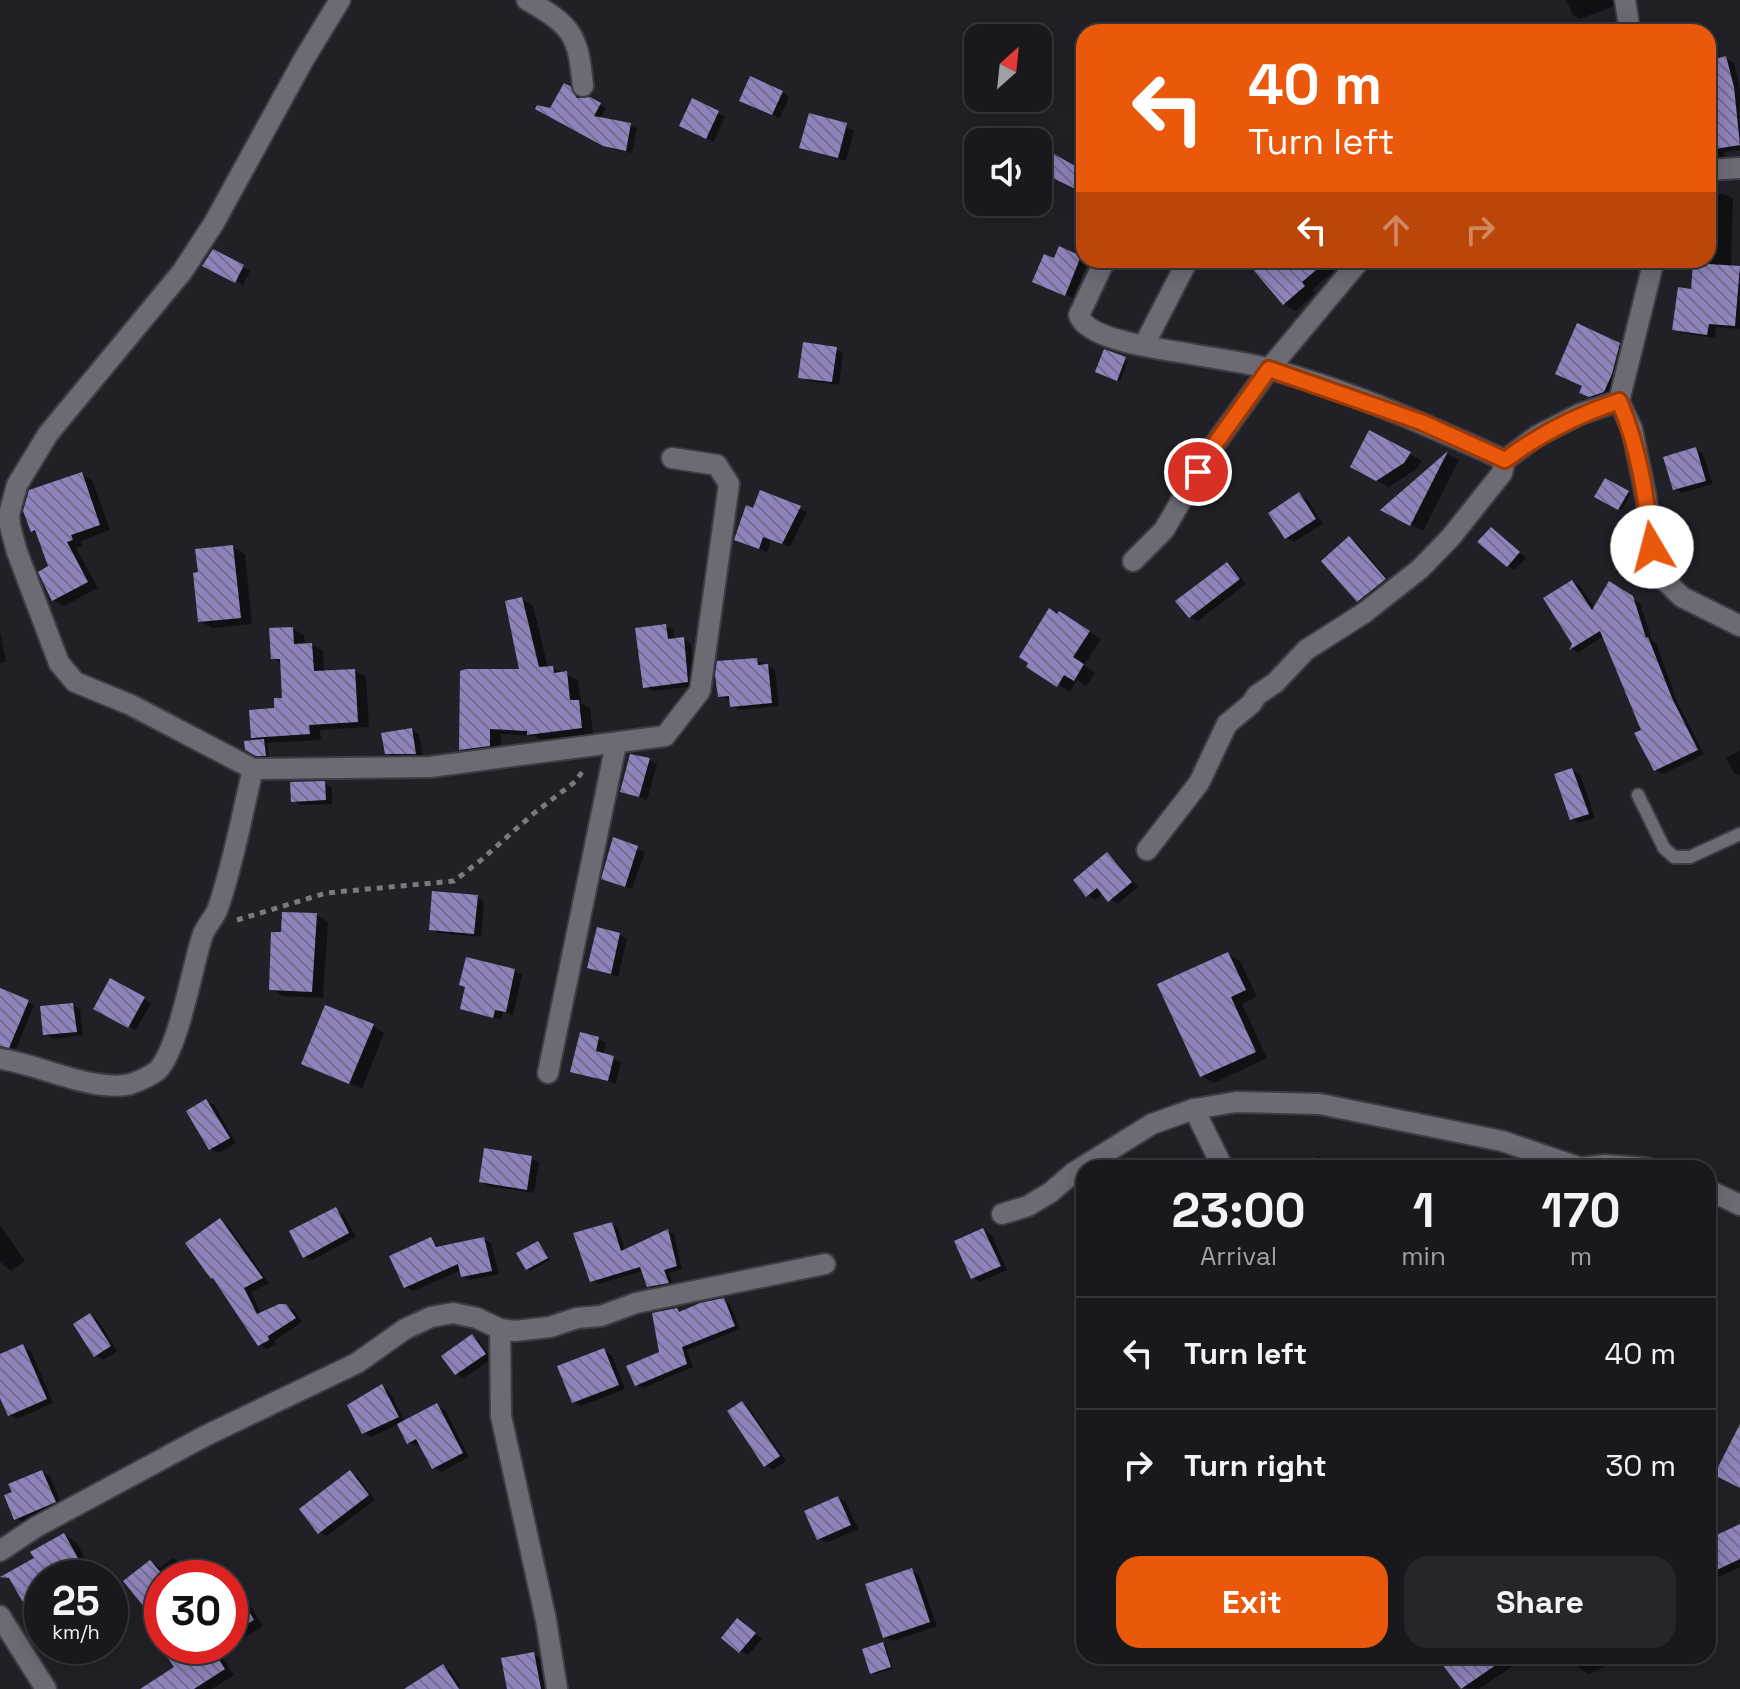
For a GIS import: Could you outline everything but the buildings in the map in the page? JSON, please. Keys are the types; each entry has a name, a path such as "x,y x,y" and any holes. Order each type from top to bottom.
{"street":[{"path":"340,0 182,272 48,434 17,485 9,514 17,552 59,663 69,677 131,705 253,769 430,767 665,736 700,691 729,484 717,465 672,458"},
{"path":"527,0 558,19 574,37 583,86"},
{"path":"1625,0 1629,24"},
{"path":"1716,170 1740,168"},
{"path":"1101,268 1082,305 1080,320 1098,333 1269,369 1421,422 1505,460"},
{"path":"1144,345 1184,268"},
{"path":"1133,561 1164,530 1210,451 1269,369 1353,268"},
{"path":"1652,268 1619,401 1632,429 1646,497 1656,572 1682,597 1740,626"},
{"path":"1147,850 1199,783 1227,724 1257,695 1275,683 1306,650 1364,613 1420,569 1451,537 1502,473 1505,460 1537,436 1569,419 1619,401"},
{"path":"548,1073 616,744"},
{"path":"0,1059 110,1085 130,1084 158,1069 169,1050 189,991 203,933 219,908 253,769"},
{"path":"1093,1160 1131,1135 1171,1116 1236,1102 1320,1104 1502,1141 1557,1160"},
{"path":"1194,1109 1219,1160"},
{"path":"1002,1214 1028,1206 1076,1171"},
{"path":"1716,1194 1740,1205"},
{"path":"0,1551 36,1527 205,1436 357,1363 405,1329 431,1317 453,1313 515,1331 550,1327 577,1318 601,1316 636,1303 825,1264"},
{"path":"500,1329 501,1416 546,1620 557,1689"},
{"path":"0,1616 46,1689"}],"lane":[{"path":"1638,795 1664,848 1674,857 1690,857 1740,834"}],"path":[{"path":"203,933 275,907 326,893 454,881 576,781 595,747"}],"route":[{"path":"1198,472 1269,369 1421,422 1505,460 1537,436 1580,414 1619,401 1632,429 1646,497 1652,547"}]}
